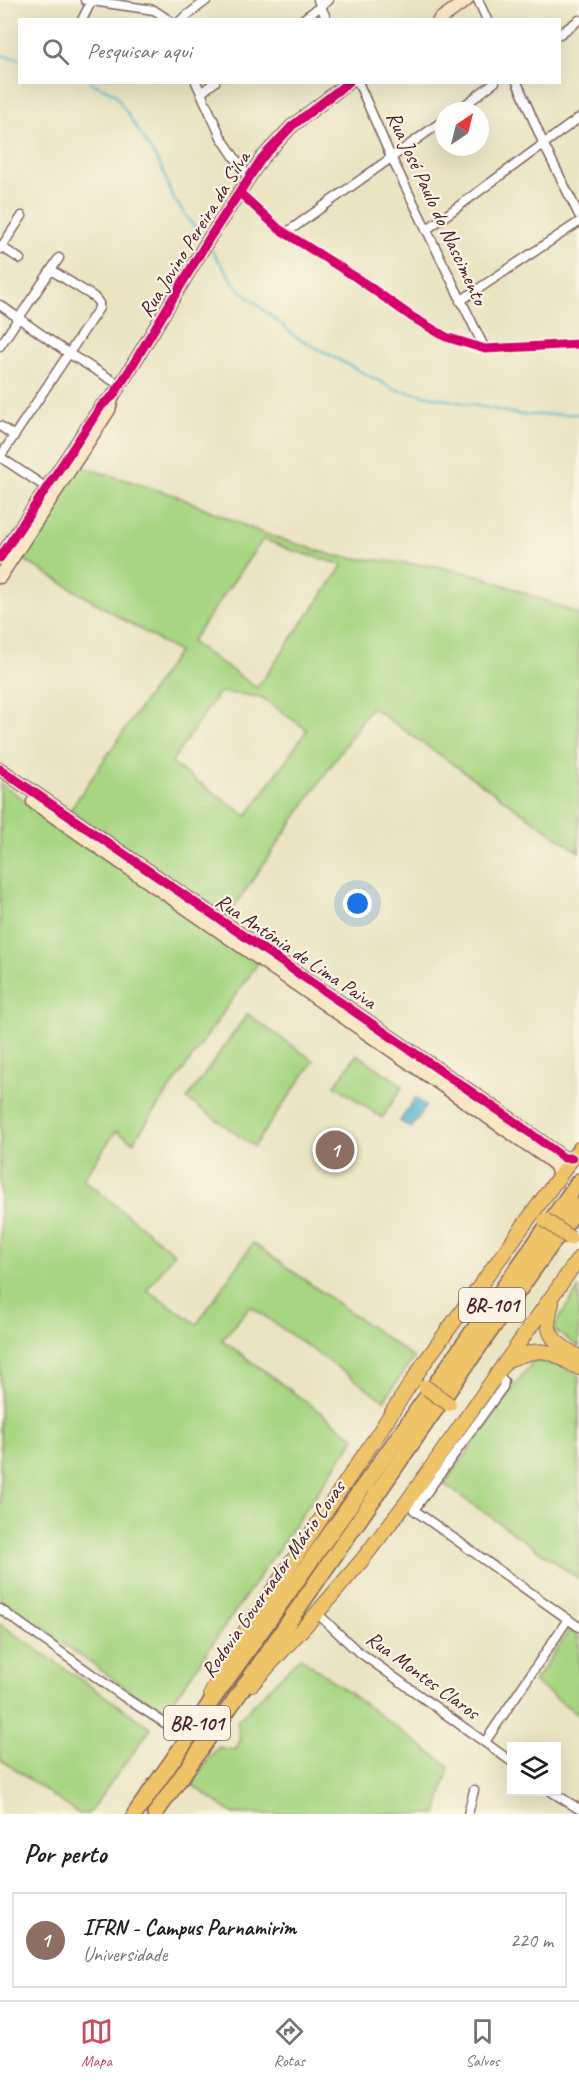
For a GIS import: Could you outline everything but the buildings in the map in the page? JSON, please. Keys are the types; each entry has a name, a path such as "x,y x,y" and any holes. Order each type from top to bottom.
{"highway":[{"name":"BR-101","path":"411,1432 579,1181"},
{"name":"BR-101","path":"411,1432 579,1206"},
{"name":"Rodovia Governador Mário Covas","path":"155,1814 290,1621 411,1432"},
{"name":"Rodovia Governador Mário Covas","path":"135,1814 260,1633 411,1432"}],"main road":[{"path":"206,1710 234,1648 424,1363 576,1154"},
{"path":"234,1703 317,1613 410,1506 479,1401 578,1259 578,1249 570,1238 545,1220 536,1217 525,1223"},
{"path":"556,1290 548,1314 548,1331 561,1345 579,1357"},
{"path":"508,1360 529,1352 542,1351 557,1355 579,1368"},
{"path":"424,1363 421,1375 424,1387 456,1409 462,1410 479,1401"}],"street":[{"path":"85,0 154,10 167,18"},
{"path":"83,18 92,0"},
{"path":"184,18 207,0"},
{"path":"304,18 319,3 329,0"},
{"path":"442,18 467,0"},
{"path":"478,0 486,18"},
{"path":"319,3 326,18"},
{"path":"561,33 579,20"},
{"path":"197,84 221,137 249,179"},
{"path":"201,93 212,84"},
{"name":"Rua Jovino Pereira da Silva","path":"50,491 102,405 116,390 262,158 292,126 346,84"},
{"name":"Rua José Paulo do Nascimento","path":"359,84 391,157 485,349"},
{"path":"469,102 492,84"},
{"path":"518,84 544,145 579,215"},
{"path":"426,230 579,118"},
{"path":"286,233 435,126"},
{"path":"240,194 279,229 357,278 428,327 461,343 485,349 579,344"},
{"path":"20,259 0,248 22,216"},
{"path":"460,301 579,222"},
{"path":"0,346 59,258"},
{"path":"50,491 0,457 98,310 99,303 89,294 51,270"},
{"path":"0,305 68,352 116,390"},
{"path":"0,426 14,436"},
{"path":"0,558 50,491"},
{"path":"0,577 50,491"},
{"name":"Rua Antônia de Lima Paiva","path":"0,769 405,1054"},
{"name":"Rua Antônia de Lima Paiva","path":"0,779 490,1112 564,1158 576,1154"},
{"name":"Rua Antônia de Lima Paiva","path":"490,1112 556,1166 559,1177"},
{"path":"497,1376 504,1381 503,1387 410,1506 579,1628"},
{"path":"0,1609 124,1697 188,1738"},
{"name":"Rua Montes Claros","path":"317,1613 356,1649 507,1757"},
{"path":"485,1742 568,1619"},
{"path":"468,1814 474,1790"},
{"path":"560,1796 579,1809"}],"green space":[{"path":"79,466 174,495 262,533 335,556 435,566 481,576 579,614 579,852 371,707 228,916 70,810 178,652 19,557","holes":["263,539 291,550 343,565 257,688 191,642","219,692 261,697 307,730 247,816 171,763"]},
{"path":"0,783 258,963 133,1142 116,1131 83,1179 174,1253 147,1290 197,1324 253,1243 414,1358 384,1400 250,1306 222,1340 355,1438 164,1714 0,1600"},
{"path":"247,1014 314,1061 254,1146 187,1099"},
{"path":"357,1054 403,1086 382,1118 335,1085"},
{"path":"579,1288 579,1347 552,1329"},
{"path":"533,1361 557,1364 579,1376 579,1579 444,1484"},
{"path":"0,1624 151,1728 88,1814 79,1814 0,1759"},
{"path":"570,1629 579,1636 579,1715 534,1682"},
{"path":"300,1657 449,1766 437,1814 234,1814 191,1784 217,1747 235,1750 240,1741 237,1721"}],"water":[{"path":"415,1098 426,1106 411,1128 400,1121"}],"waterway":[{"path":"0,55 18,59"},
{"path":"94,84 115,94 162,168 173,198 203,239"},
{"path":"210,248 238,288 296,337 394,389 522,415 579,414"}],"cycle path":[{"path":"0,558 102,405 113,396 210,237 262,158 292,126 346,84"},
{"path":"240,193 279,229 446,337 485,349 579,344"},
{"path":"0,769 511,1119 564,1158 572,1158"}],"place":[{"name":"IFRN - Campus Parnamirim","path":"335,1150"}]}
